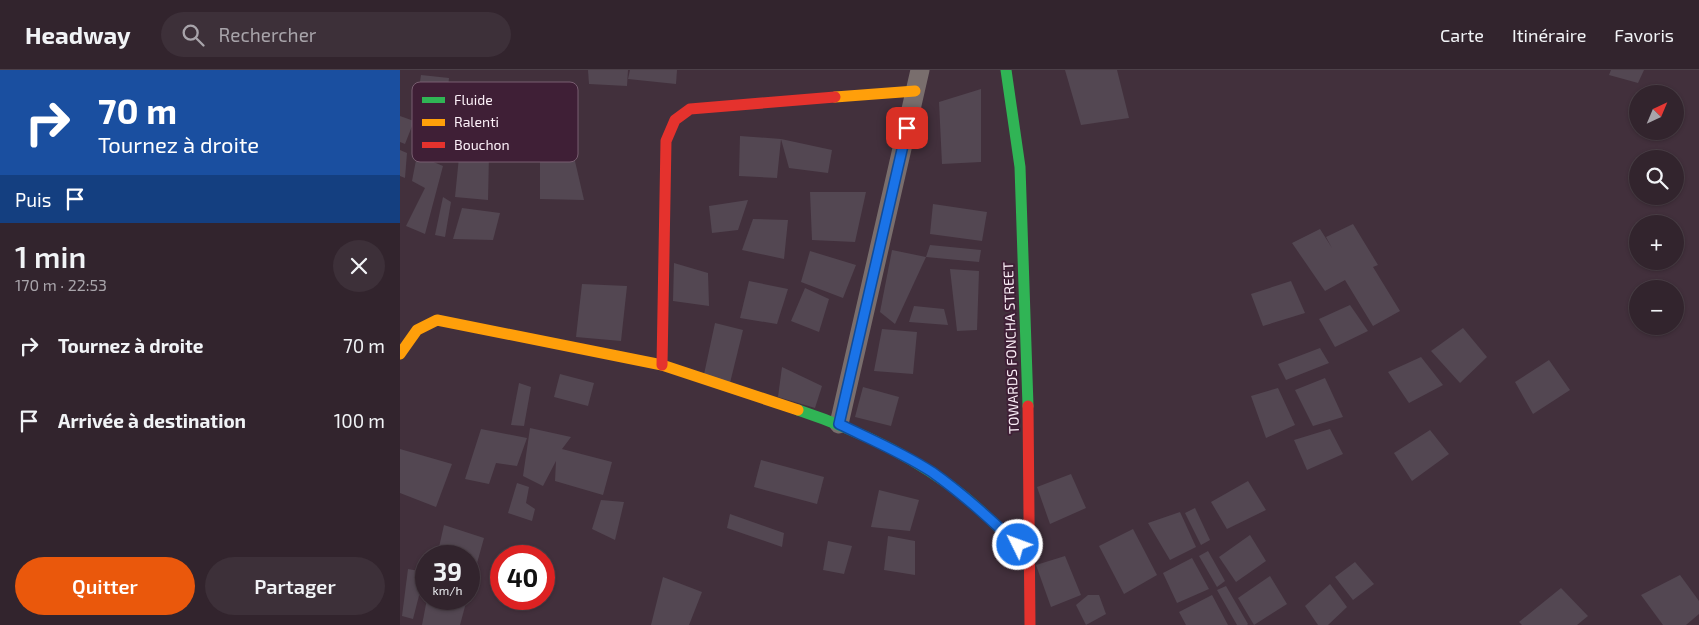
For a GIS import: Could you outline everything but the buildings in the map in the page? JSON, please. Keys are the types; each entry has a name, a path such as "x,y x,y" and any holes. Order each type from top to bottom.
{"street":[{"path":"839,424 920,70"},
{"name":"TOWARDS FONCHA STREET","path":"1006,70 1020,167 1030,449 1030,625"},
{"path":"662,365 666,141 675,120 690,109 915,91"},
{"path":"400,354 417,330 436,320 464,324 662,365 839,424 902,454 965,497 1030,557"}],"traffic: fast":[{"path":"1006,70 1020,167 1028,406"},
{"path":"798,410 843,426 886,446 927,469 965,497 1030,557"}],"traffic: slow":[{"path":"835,97 915,91"},
{"path":"400,354 417,330 437,320 662,365 798,410"}],"traffic: jam":[{"path":"662,365 666,141 675,120 690,109 835,97"},
{"path":"1028,406 1030,625"}],"route":[{"path":"907,128 839,424 902,454 931,472 965,497 1018,545"}]}
